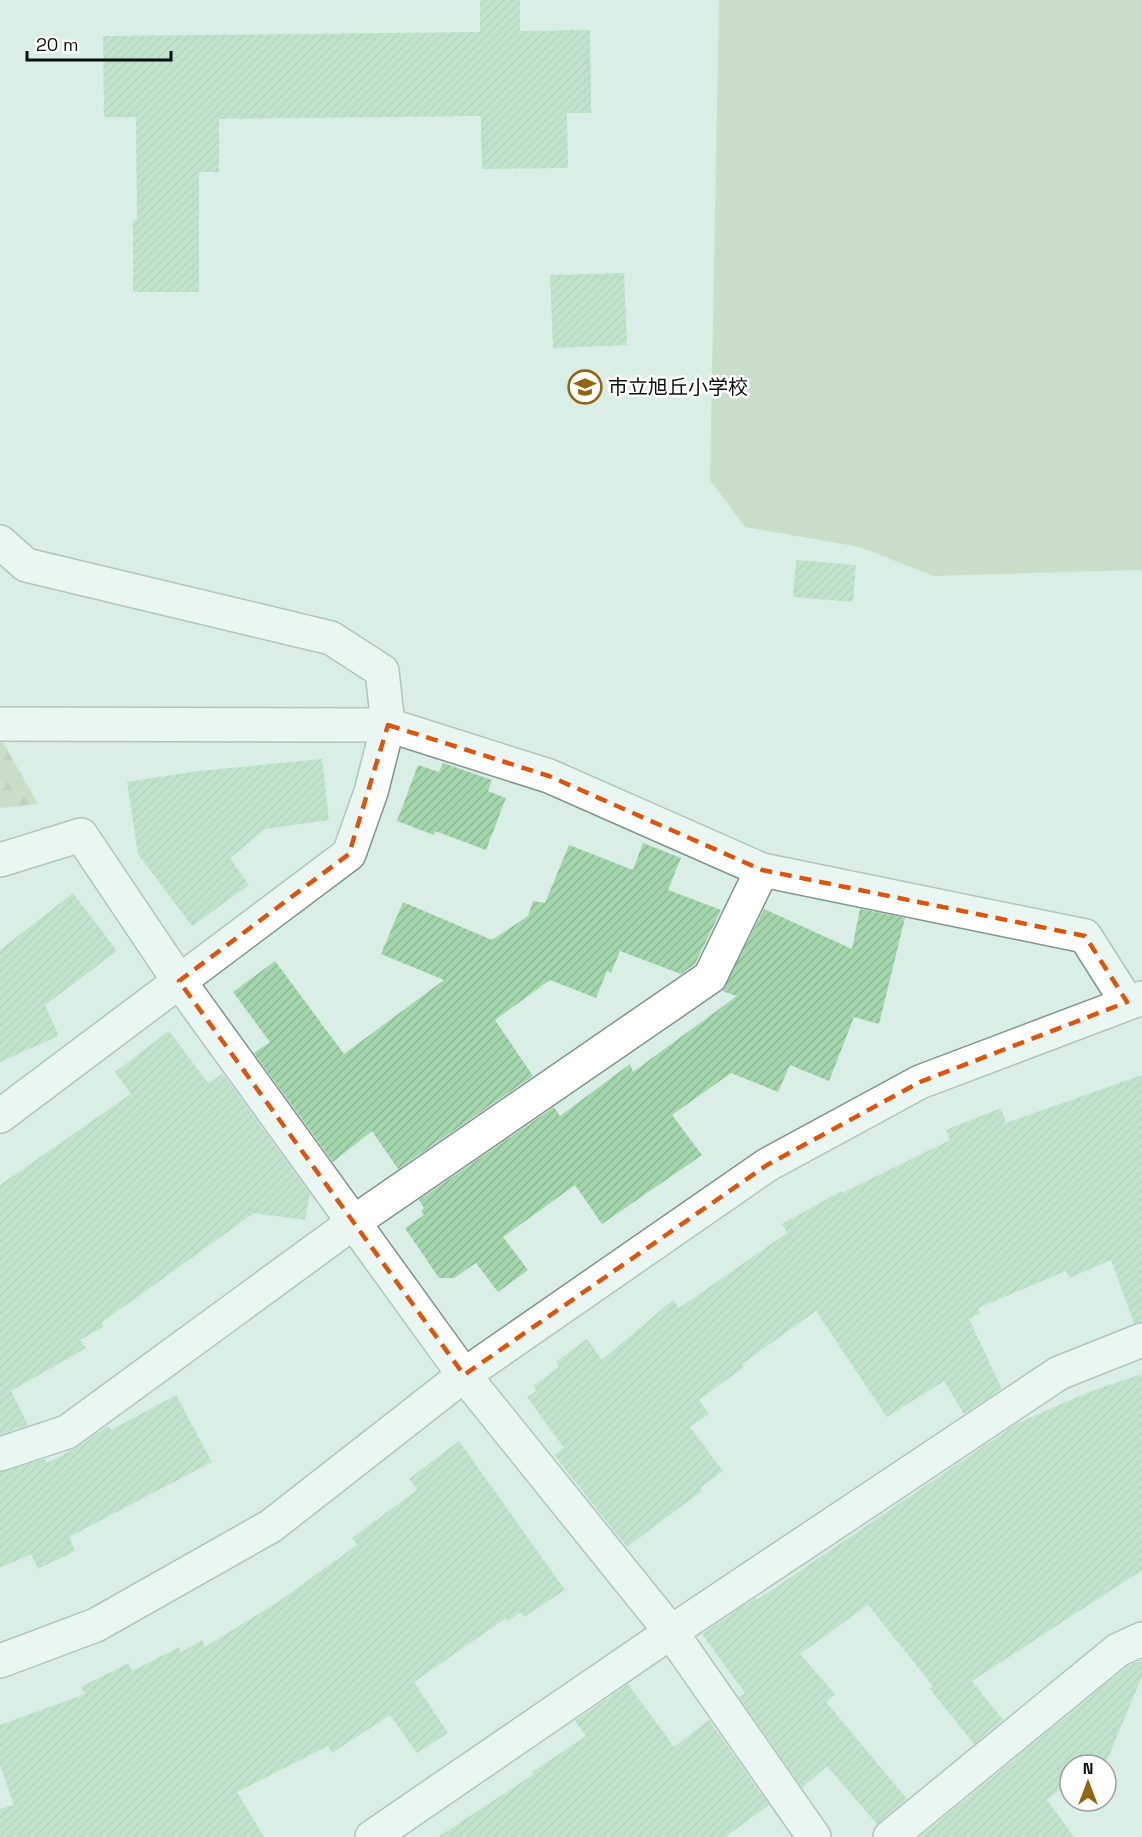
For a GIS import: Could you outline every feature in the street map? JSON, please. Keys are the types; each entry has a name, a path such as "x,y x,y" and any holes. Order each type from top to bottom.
{"street":[{"path":"0,542 26,565 331,638 382,671 388,725 371,792 348,854 0,1116"},
{"path":"0,724 388,725 549,776 762,870 1085,936 1135,1000 920,1082 768,1166 464,1375 271,1526 96,1625 0,1661"},
{"path":"0,860 81,835 178,981 464,1375 671,1632 814,1837"},
{"path":"0,1454 67,1432 354,1222 710,977 762,870"},
{"path":"372,1837 671,1632 1059,1373 1142,1340"},
{"path":"890,1837 1118,1650 1142,1639"}],"highlighted area":[{"path":"388,725 549,776 762,870 1085,936 1127,1002 920,1082 767,1165 464,1375 179,981 349,854"}],"green space":[{"path":"719,0 1142,0 1142,570 933,576 860,547 745,527 710,480"},
{"path":"0,737 38,804 0,808"}],"building":[{"path":"480,0 520,0 520,31 590,30 591,113 567,113 568,168 482,169 481,116 219,119 219,172 199,172 199,292 133,292 133,220 137,220 136,117 104,117 103,36 480,32"},
{"path":"624,273 627,345 553,348 550,275"},
{"path":"796,560 856,565 853,602 793,597"},
{"path":"322,759 329,820 265,829 230,858 249,885 192,926 138,854 127,782 198,771"},
{"path":"443,763 492,780 488,791 506,798 486,850 435,831 434,835 397,821 418,765 439,772"},
{"path":"643,843 681,858 668,890 721,910 695,964 681,974 620,951 611,973 607,971 596,998 550,980 495,1020 533,1076 398,1169 372,1131 333,1162 254,1053 270,1042 233,992 275,961 344,1054 444,980 381,954 403,902 492,940 528,916 533,901 545,903 569,845 633,870"},
{"path":"73,893 117,951 45,1005 59,1036 0,1062 0,950"},
{"path":"764,909 852,949 860,909 905,918 879,1024 854,1017 829,1081 790,1065 778,1092 731,1073 672,1115 702,1155 602,1224 575,1185 503,1237 528,1270 498,1292 476,1263 454,1278 439,1278 405,1228 424,1215 421,1211 424,1208 419,1200 554,1107 560,1116 630,1064 633,1072 737,996 722,991"},
{"path":"169,1031 208,1083 223,1074 310,1194 305,1220 254,1213 101,1323 103,1327 80,1340 86,1348 11,1391 28,1425 0,1434 0,1185 131,1094 115,1072"},
{"path":"1142,1075 1142,1322 1134,1323 1111,1260 1069,1278 1066,1271 978,1308 980,1313 969,1319 1002,1389 964,1414 944,1381 887,1417 816,1311 742,1364 744,1367 699,1400 709,1414 690,1427 723,1471 700,1488 702,1491 627,1547 554,1455 564,1448 527,1397 536,1391 533,1386 559,1367 556,1362 587,1339 602,1360 673,1300 679,1308 787,1233 782,1224 841,1191 842,1193 950,1140 946,1130 1001,1108 1006,1123"},
{"path":"1142,1374 1142,1570 972,1681 1003,1720 974,1744 930,1689 933,1686 868,1605 800,1654 835,1694 826,1702 907,1799 877,1824 827,1766 802,1788 739,1697 745,1693 702,1634 755,1598 757,1600 1018,1423 1089,1392"},
{"path":"176,1395 212,1462 69,1537 75,1551 38,1569 31,1554 0,1568 0,1472 45,1459 47,1463 78,1447 108,1426 111,1430"},
{"path":"459,1441 565,1590 524,1617 521,1612 508,1621 506,1618 414,1682 448,1733 417,1753 390,1715 332,1753 328,1746 237,1792 264,1837 0,1837 0,1809 14,1805 0,1765 0,1725 85,1694 81,1687 129,1663 132,1671 179,1647 181,1652 202,1640 205,1647 278,1602 357,1545 352,1538 417,1490 409,1479"},
{"path":"1142,1660 1142,1676 1110,1753 1058,1753 1058,1791 1047,1800 1074,1837 920,1837 1128,1666"},
{"path":"628,1684 674,1747 709,1720 769,1805 725,1837 438,1837 534,1774 532,1772 586,1736 575,1721"}],"place":[{"name":"市立旭丘小学校","path":"585,387"}]}
